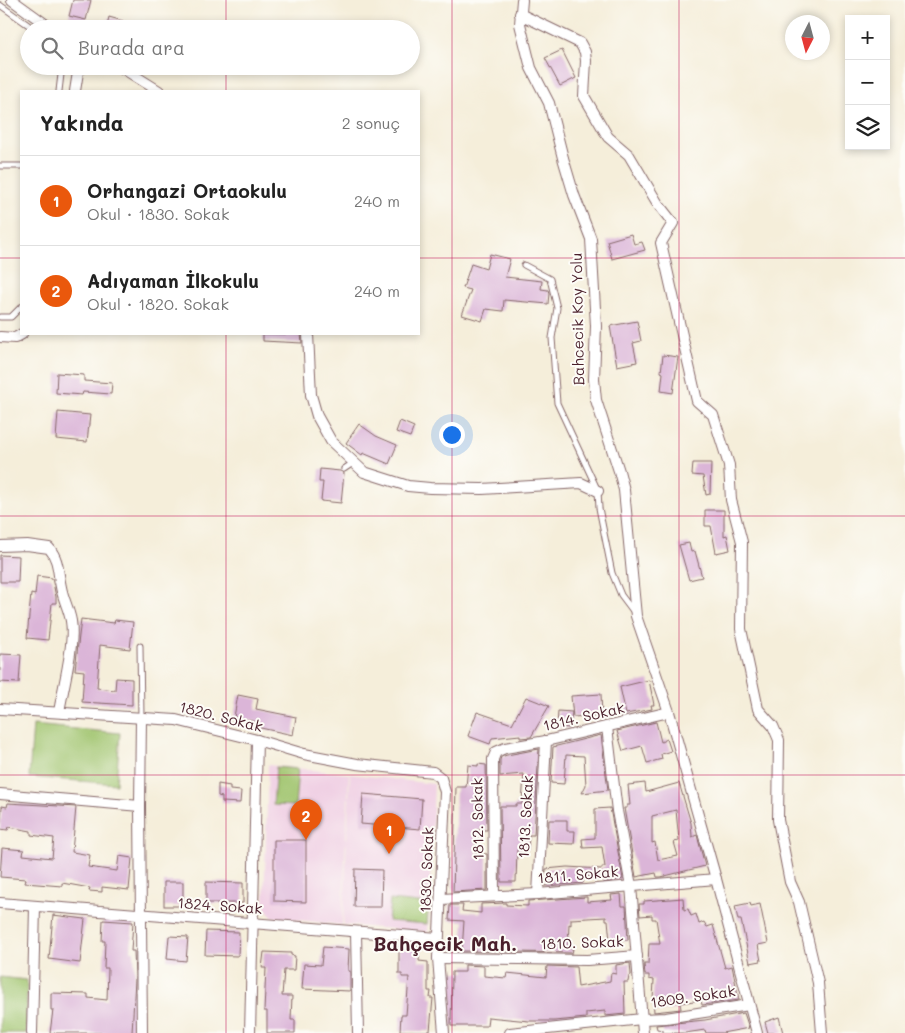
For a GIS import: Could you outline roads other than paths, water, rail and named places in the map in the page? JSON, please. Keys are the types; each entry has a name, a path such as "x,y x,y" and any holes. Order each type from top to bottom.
{"street":[{"path":"12,0 40,20"},
{"name":"Bahcecik Koy Yolu","path":"522,0 520,24 531,68 549,103 574,195 591,239 596,326 594,379 596,400 624,490 636,616 669,712 757,1033"},
{"path":"520,14 580,43 585,52 586,61 584,96 608,136 629,155 658,204 673,223 661,243 697,401 713,415 729,465 731,500 742,542 740,629 758,709 773,726 779,740 778,820 790,882 799,902 818,983 822,1033"},
{"path":"75,90 78,75"},
{"path":"133,75 157,90"},
{"path":"0,338 15,338 20,335"},
{"path":"308,335 311,395 316,416 349,466 408,486 482,489 581,483 598,491"},
{"path":"0,546 27,545 49,548 54,553 60,586 72,622 72,636 59,712"},
{"name":"1820. Sokak","path":"0,709 176,720 304,754 433,772"},
{"name":"1814. Sokak","path":"505,748 546,741 669,712"},
{"path":"141,718 140,915 142,1033"},
{"path":"607,727 617,811 631,886 643,1033"},
{"path":"250,1033 251,923 257,740"},
{"name":"1813. Sokak","path":"538,894 546,741"},
{"name":"1812. Sokak","path":"494,896 493,758 496,752 505,748"},
{"name":"1830. Sokak","path":"433,772 441,778 444,792 438,938 444,1033"},
{"path":"0,794 140,806"},
{"name":"1811. Sokak","path":"441,899 538,894 716,879"},
{"name":"1824. Sokak","path":"0,903 438,938"},
{"path":"32,1033 35,907"},
{"path":"356,932 358,1033"},
{"name":"1810. Sokak","path":"438,958 587,960 637,956"},
{"name":"1809. Sokak","path":"510,1033 572,1030 749,1005"}],"lane":[{"path":"0,5 21,20"},
{"path":"58,90 61,75"},
{"path":"0,166 20,166"},
{"path":"524,265 550,278 556,308 552,338 557,403 598,491 599,508 612,573 622,595 636,616"},
{"path":"0,316 11,317 20,308"},
{"path":"140,646 141,718"}],"place":[{"name":"Adıyaman İlkokulu","path":"306,840"},
{"name":"Orhangazi Ortaokulu","path":"389,854"}],"district":[{"name":"Bahçecik Mah.","path":"445,944"}]}
